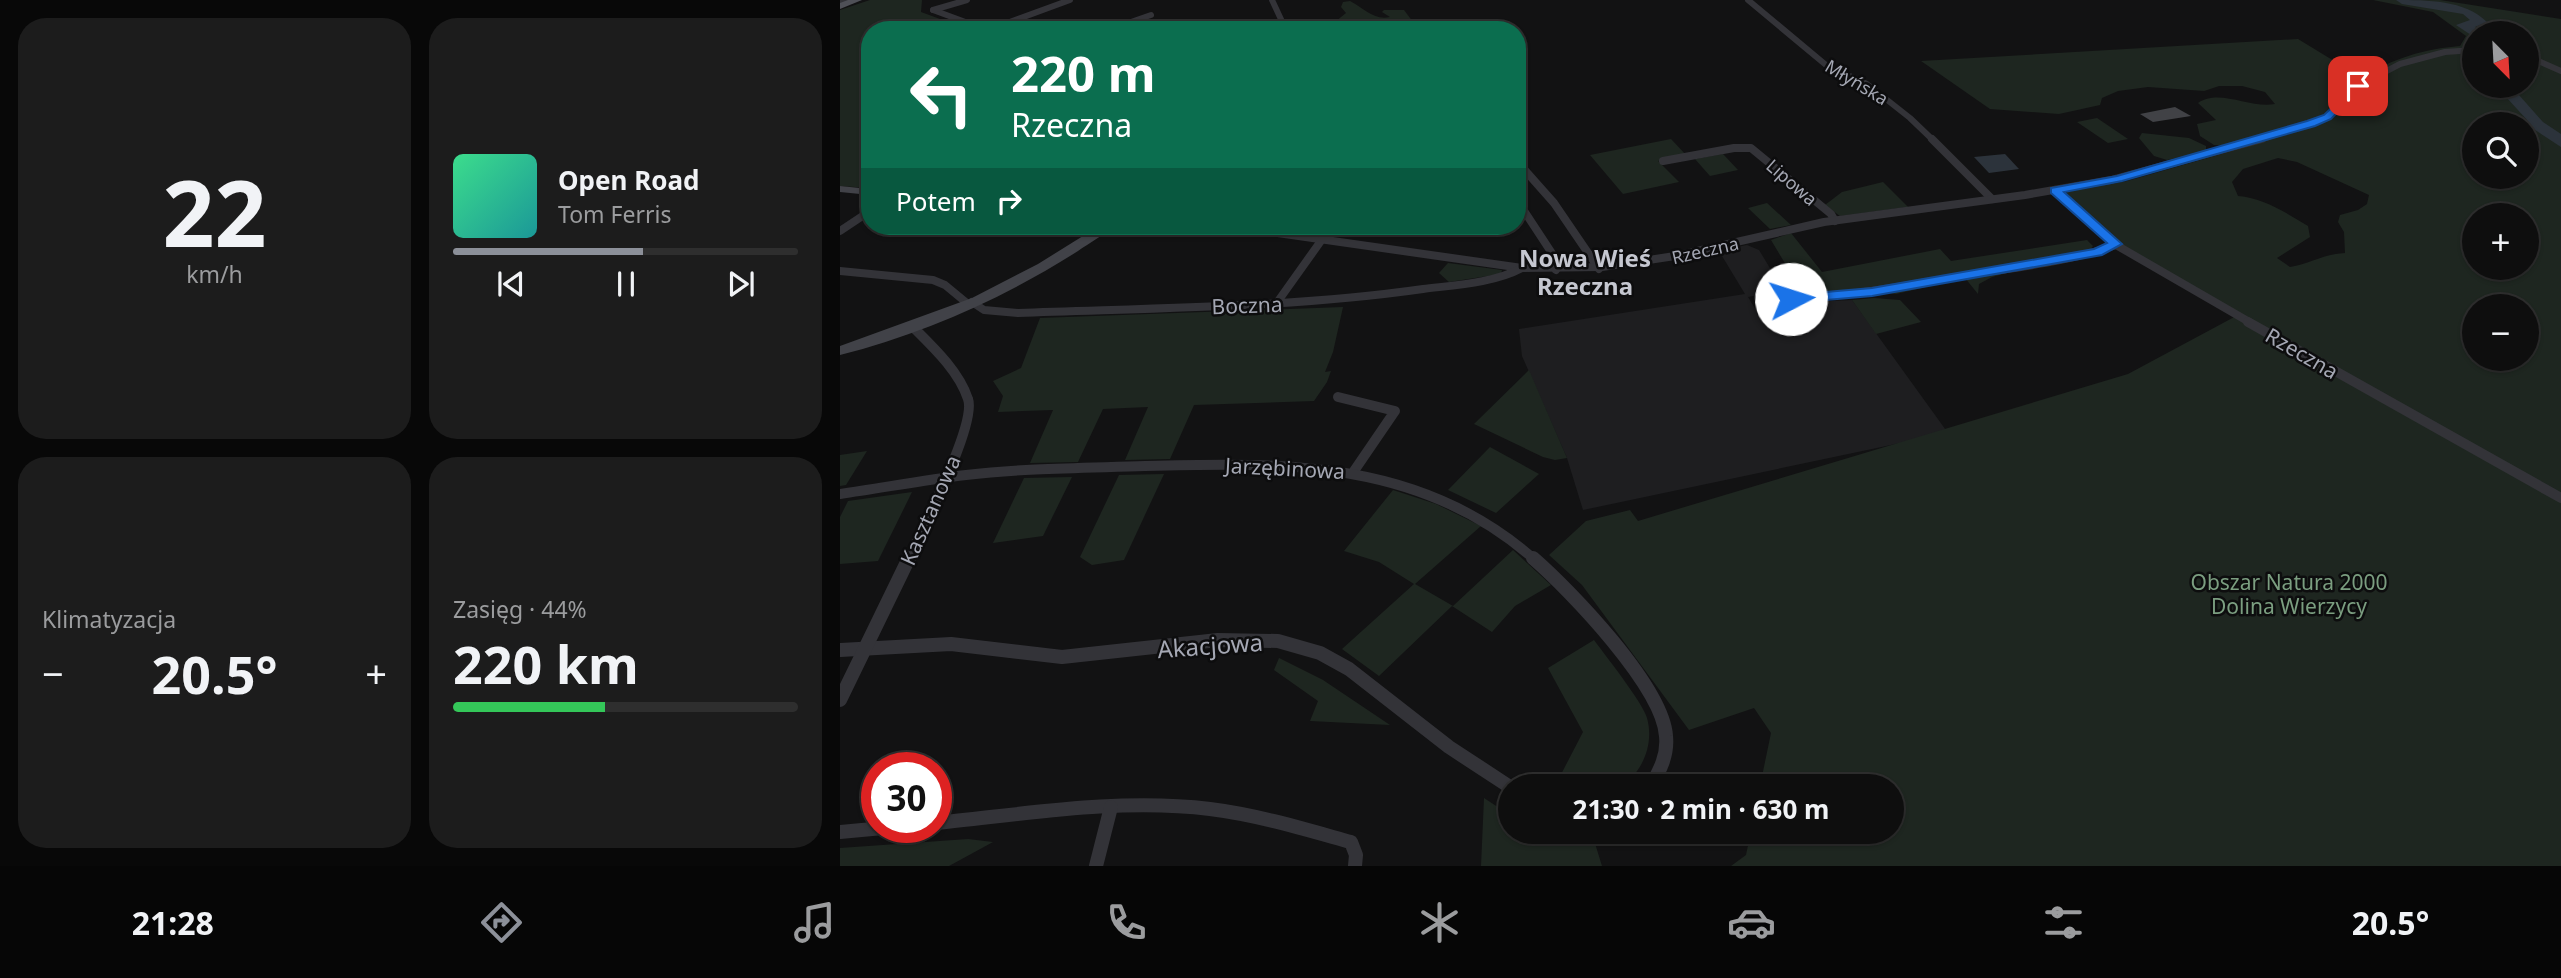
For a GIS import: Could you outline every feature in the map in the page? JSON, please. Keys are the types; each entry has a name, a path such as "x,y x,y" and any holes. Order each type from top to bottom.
{"main road":[{"path":"840,4 857,0"}],"street":[{"path":"840,4 845,0"},
{"path":"932,0 933,10"},
{"path":"933,10 967,0"},
{"path":"1013,21 1070,0"},
{"path":"1272,0 1282,21"},
{"name":"Młyńska","path":"1748,0 1826,65 1867,84 1910,118 1992,200"},
{"path":"933,10 963,21"},
{"path":"1134,21 1151,15"},
{"name":"Rzeczna","path":"1294,235 1522,268 1599,270 1657,261 1836,221 1992,200 2118,179 2327,117 2358,86 2377,75 2433,54 2462,50"},
{"path":"2539,62 2561,71"},
{"name":"Lipowa","path":"1663,161 1734,148 1751,148 1836,221"},
{"path":"1526,172 1554,203 1599,270"},
{"path":"840,189 861,190"},
{"name":"Rzeczna","path":"2055,190 2116,244 2364,389 2561,498"},
{"path":"1526,214 1559,264 1556,270"},
{"path":"840,231 861,217"},
{"path":"840,351 970,303 1056,260 1094,235"},
{"path":"1276,303 1324,239"},
{"path":"1791,299 1872,292 2032,265 2097,252 2116,244"},
{"name":"Boczna","path":"970,303 984,310 1018,313 1276,303 1402,294 1494,277 1522,268"},
{"path":"840,271 933,280 970,303"},
{"name":"Kasztanowa","path":"840,700 946,477 968,422 968,396 912,326"},
{"path":"1338,397 1395,411 1354,471"},
{"name":"Jarzębinowa","path":"840,495 946,477 1057,468 1285,464 1354,471 1440,498 1483,521 1523,550 1582,607 1625,659 1661,713 1668,735 1668,753 1657,774"},
{"name":"Akacjowa","path":"840,650 953,644 1030,656 1063,657 1242,639 1290,643 1346,666 1464,759 1498,780"},
{"path":"1096,866 1111,807"},
{"path":"952,822 1111,807 1189,807 1254,816 1351,842 1356,855 1355,866"},
{"path":"840,832 861,830"}],"shaded area":[{"path":"2005,154 2019,169 1989,173 1974,157"},
{"path":"1747,245 1759,250 1782,288 1779,291 1748,297 1757,312 1810,302 1852,300 1948,433 1583,510 1567,458 1522,356 1519,329 1745,294 1722,256 1732,248"}],"green space":[{"path":"870,0 922,0 921,12 946,21 861,21 861,187 840,186 840,10"},
{"name":"Obszar Natura 2000 Dolina Wierzycy","path":"2373,0 2440,0 2561,19 2561,866 1731,866 1746,855 1748,844 1904,844 1904,774 1762,774 1771,733 1754,708 1689,730 1582,585 1549,555 1586,521 1630,510 1638,521 2128,374 2238,315 2121,246 2066,196 2067,192 2127,181 2246,147 2214,145 2200,136 2197,124 2216,120 2198,103 2206,99 2225,98 2256,104 2275,104 2265,92 2242,86 2219,86 2204,91 2148,87 2118,91 2102,98 2100,105 2059,114 1990,109 1921,61 2298,39 2362,78 2409,56 2460,46 2462,43 2462,98 2539,98 2539,21 2462,21 2462,33 2433,12","holes":["2278,158 2297,162 2369,195 2367,204 2358,210 2340,215 2338,222 2344,232 2345,253 2290,267 2277,258 2310,237 2308,226 2266,203 2238,196 2232,182 2243,169"]},
{"path":"1350,1 1368,13 1384,18 1390,17 1382,12 1384,10 1404,10 1412,21 1336,21 1346,13 1341,7 1343,2"},
{"path":"2097,118 2128,139 2108,143 2077,122"},
{"path":"2142,133 2189,138 2206,146 2206,152 2167,160 2154,156 2139,138"},
{"path":"1671,139 1686,155 1658,161 1679,182 1623,194 1590,155"},
{"path":"1723,154 1738,170 1710,176 1695,159"},
{"path":"1883,182 1908,207 1840,216 1825,205 1842,192"},
{"path":"1767,203 1791,225 1770,229 1748,208"},
{"path":"1791,233 1822,272 1940,249 1951,261 2087,240 2093,246 2089,251 1992,277 1979,284 1978,294 1965,278 1896,294 1869,290 1804,295 1771,240"},
{"path":"1448,263 1502,270 1501,274 1449,282 1439,273"},
{"path":"1852,300 1900,300 1921,322 1876,334"},
{"path":"1343,307 1333,352 1325,372 1331,371 1314,401 1194,405 1170,459 1125,460 1148,407 1103,409 1078,462 1030,463 1053,410 998,412 1003,396 993,381 1021,368 1040,318"},
{"path":"1529,370 1567,458 1555,460 1543,457 1474,424"},
{"path":"1490,447 1539,474 1496,513 1448,490"},
{"path":"867,451 846,485 840,486 840,455"},
{"path":"1164,474 1124,560 1092,565 1080,557 1119,475"},
{"path":"1072,477 1043,536 993,543 1024,478"},
{"path":"1393,490 1436,504 1481,526 1415,584 1453,606 1513,550 1551,585 1515,606 1492,632 1452,606 1379,676 1342,649 1414,584 1379,562 1344,551"},
{"path":"912,492 878,561 840,564 840,517 848,501"},
{"path":"1594,640 1647,718 1648,746 1634,774 1561,774 1583,732 1548,668"},
{"path":"1279,658 1323,680 1390,725 1310,721 1318,701 1274,670"},
{"path":"1484,798 1498,807 1498,844 1595,844 1602,866 1481,866"},
{"path":"952,840 993,842 949,866 840,866 840,848 952,843"}],"building":[{"path":"2175,107 2191,116 2153,122 2140,114"}],"waterway":[{"path":"2402,0 2457,7 2468,11 2479,21"},
{"path":"2515,98 2536,120 2535,123 2561,142"}],"district":[{"name":"Nowa Wieś Rzeczna","path":"1585,271"}],"route":[{"path":"1791,299 1872,292 2097,252 2116,244 2055,190 2118,179 2245,145 2311,123 2327,117 2358,86"}]}
